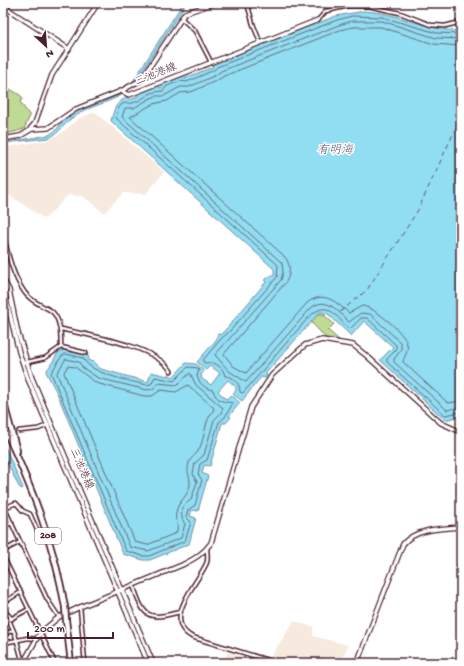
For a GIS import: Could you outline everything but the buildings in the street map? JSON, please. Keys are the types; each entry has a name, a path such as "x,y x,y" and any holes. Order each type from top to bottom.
{"highway":[{"name":"208","path":"3,400 23,468 49,538 58,572 65,607 71,663"},
{"name":"208","path":"3,425 23,468"}],"street":[{"path":"27,131 34,123 48,83 98,3"},
{"path":"124,92 141,80 181,18 188,12 215,3"},
{"path":"248,3 253,24 260,42"},
{"path":"3,6 69,49"},
{"path":"318,20 326,11 348,6 369,6 400,13 431,25 445,26 461,22"},
{"path":"181,18 195,31 211,62"},
{"name":"三池港線","path":"3,139 20,136 32,129 48,128 76,109 124,92 129,95 318,20"},
{"path":"3,233 14,275 32,300 52,311 61,329 61,347"},
{"name":"三池港線","path":"3,279 9,290 24,362 38,392 120,590 148,663"},
{"name":"三池港線","path":"3,286 24,362 48,425 152,663"},
{"path":"61,329 137,347 167,365 171,371"},
{"path":"23,663 40,633 59,617 182,565 196,558 207,549 211,542 251,407 272,374 305,345 322,340 353,345 441,423 461,432"},
{"path":"24,362 45,358 61,347 86,353"},
{"path":"19,431 48,425"},
{"path":"38,532 30,514 23,511 16,503 4,506 47,599 59,617"},
{"path":"3,526 12,523"},
{"path":"357,663 403,544 412,535 422,532 461,528"},
{"path":"3,551 21,542"},
{"path":"207,549 208,561 192,585 180,612 181,626 186,634 192,637 277,663"},
{"path":"3,556 55,663"},
{"path":"133,585 148,614 153,617 162,617 180,612"},
{"path":"3,603 21,592"},
{"path":"80,607 85,663"},
{"path":"3,609 10,620 23,663"},
{"path":"3,623 29,609"},
{"path":"3,635 13,630"},
{"path":"3,643 28,638 36,639"}],"shaded area":[{"path":"95,112 164,172 146,194 123,193 104,213 83,196 68,195 45,219 3,191 3,148 48,140 62,133 78,119"},
{"path":"294,621 313,627 313,636 348,645 340,663 267,663"},
{"path":"228,652 263,663 224,663"}],"green space":[{"path":"3,85 23,98 20,102 30,116 24,129 3,135"},
{"path":"318,314 323,314 334,324 328,330 339,340 326,338 311,322"}],"water":[{"path":"183,3 186,3 134,85 127,91 119,96 111,100 75,116 49,138 3,143 49,135 56,130 65,119 77,111 122,94 128,89"},
{"name":"有明海","path":"364,11 377,12 436,28 461,31 461,416 445,420 380,360 393,347 364,321 351,336 328,314 320,312 266,373 267,376 265,378 261,377 242,401 233,394 236,387 228,380 218,391 226,399 232,395 240,403 229,416 231,417 226,423 222,423 210,466 204,465 202,473 208,476 198,511 192,510 190,516 196,518 189,544 150,560 143,560 123,554 57,393 46,372 58,353 65,349 86,355 89,357 88,360 92,361 101,369 148,382 151,372 168,376 168,374 173,377 186,363 196,364 204,371 201,375 202,379 211,385 220,373 210,366 206,370 197,362 216,340 218,333 220,335 227,328 266,282 264,280 274,274 274,269 111,121 115,109 121,101 128,97 130,100 138,96 142,91 159,85 160,88 163,86 162,84 183,76 185,79 187,78 185,75 188,74 190,76 213,67 212,64 336,16"},
{"path":"5,447 23,488 22,489 19,487 3,454 3,448"}],"ferry route":[{"path":"340,312 367,290 418,210 461,117"}]}
